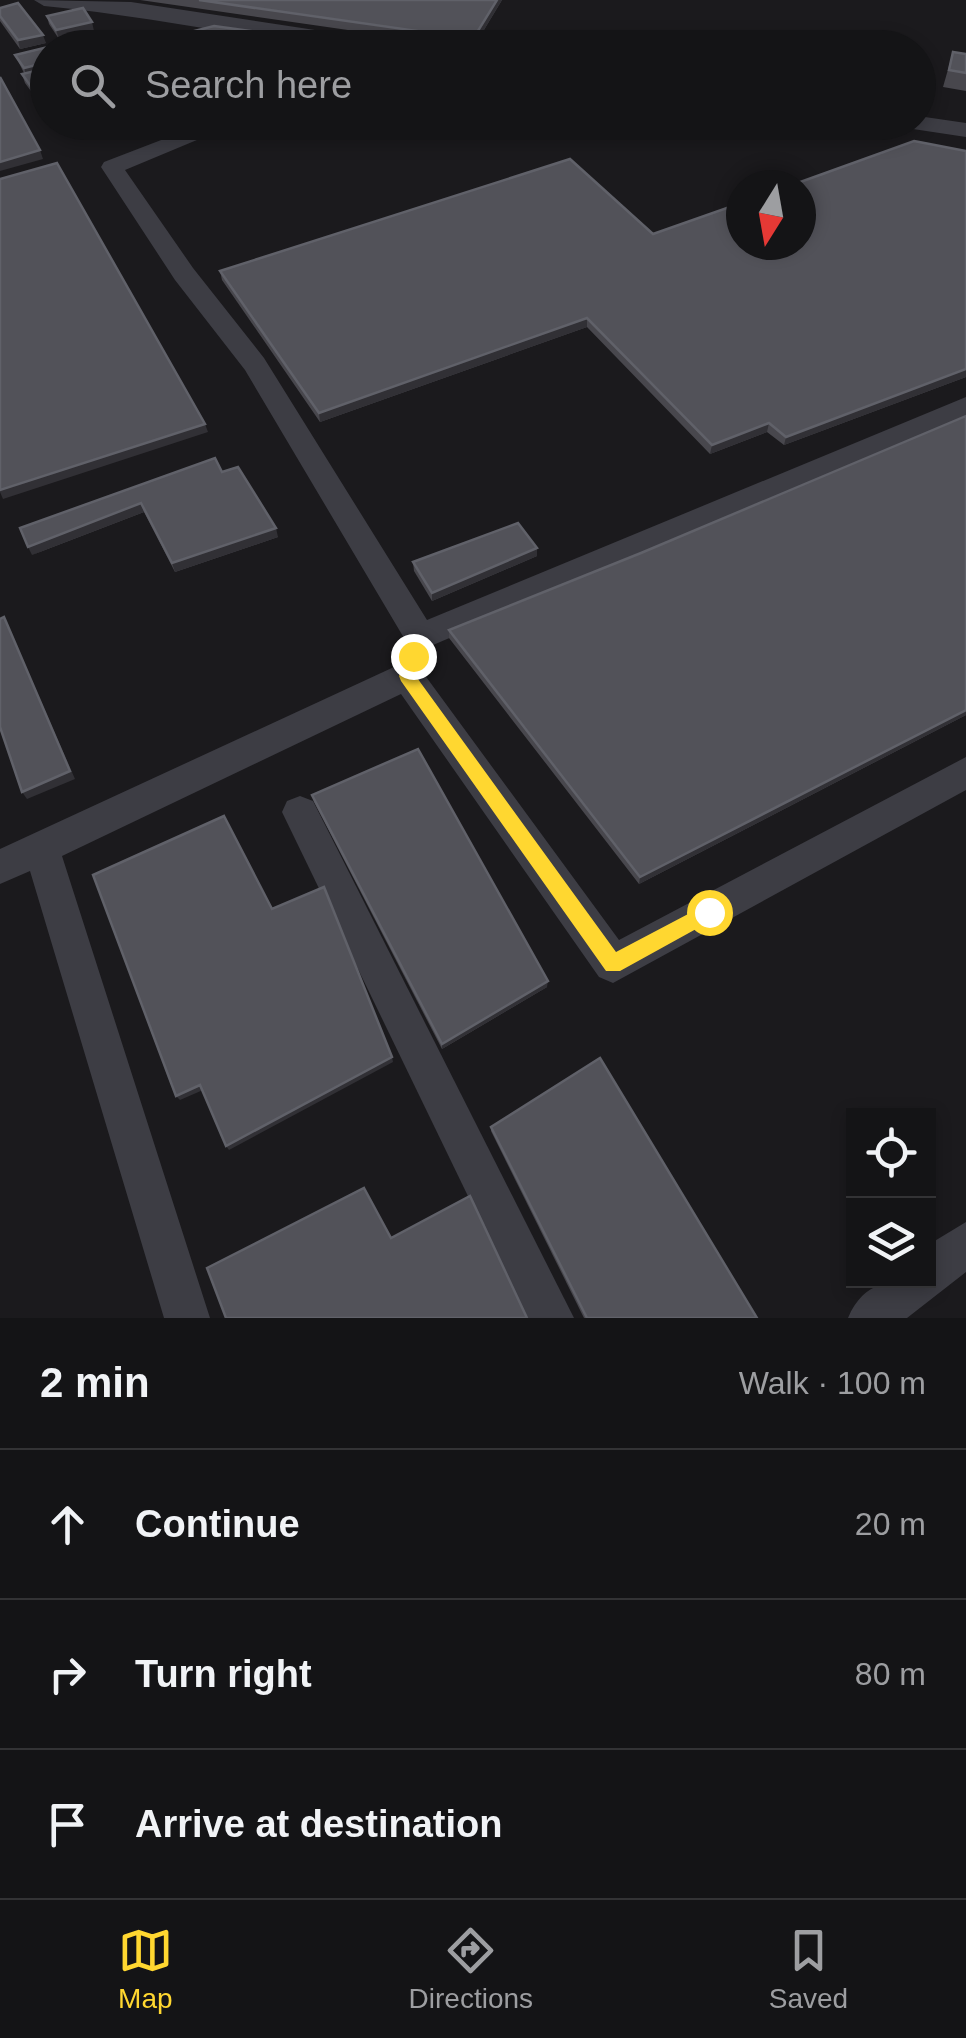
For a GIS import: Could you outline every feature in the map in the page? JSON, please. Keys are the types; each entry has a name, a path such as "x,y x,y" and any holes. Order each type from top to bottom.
{"street":[{"path":"44,0 131,8 276,30"},
{"path":"936,125 966,130"},
{"path":"183,140 112,168 184,274 255,364 420,637"},
{"path":"0,867 407,676 420,637 966,408"},
{"path":"407,676 613,964 966,772"},
{"path":"300,812 551,1318"},
{"path":"40,848 187,1318"},
{"path":"936,1267 966,1244"},
{"path":"871,1318 909,1288"}],"building":[{"path":"199,0 497,0 479,30 410,30"},
{"path":"18,3 39,30 30,30 30,38 18,40 0,16 0,8"},
{"path":"83,8 92,22 56,30 47,16"},
{"path":"214,26 244,30 198,30"},
{"path":"30,51 30,66 24,68 15,55"},
{"path":"953,52 966,54 966,73 949,70"},
{"path":"0,77 30,132 30,140 35,140 40,150 0,162"},
{"path":"914,141 966,151 966,369 786,437 769,423 712,445 587,318 319,413 220,271 570,159 653,234 726,208 726,260 816,260 816,176"},
{"path":"57,163 205,424 0,490 0,179"},
{"path":"966,416 966,710 640,877 449,630"},
{"path":"215,458 222,472 238,467 276,528 172,563 141,503 28,547 20,528"},
{"path":"518,523 537,548 432,593 413,562"},
{"path":"4,617 70,771 22,792 0,727 0,619"},
{"path":"418,749 548,981 442,1044 312,795"},
{"path":"224,816 272,909 324,887 392,1057 226,1146 200,1085 176,1096 93,875"},
{"path":"600,1058 757,1318 587,1318 491,1127"},
{"path":"364,1188 391,1238 470,1196 527,1318 226,1318 207,1268"}],"route":[{"path":"413,656 407,676 613,964 709,912"}]}
